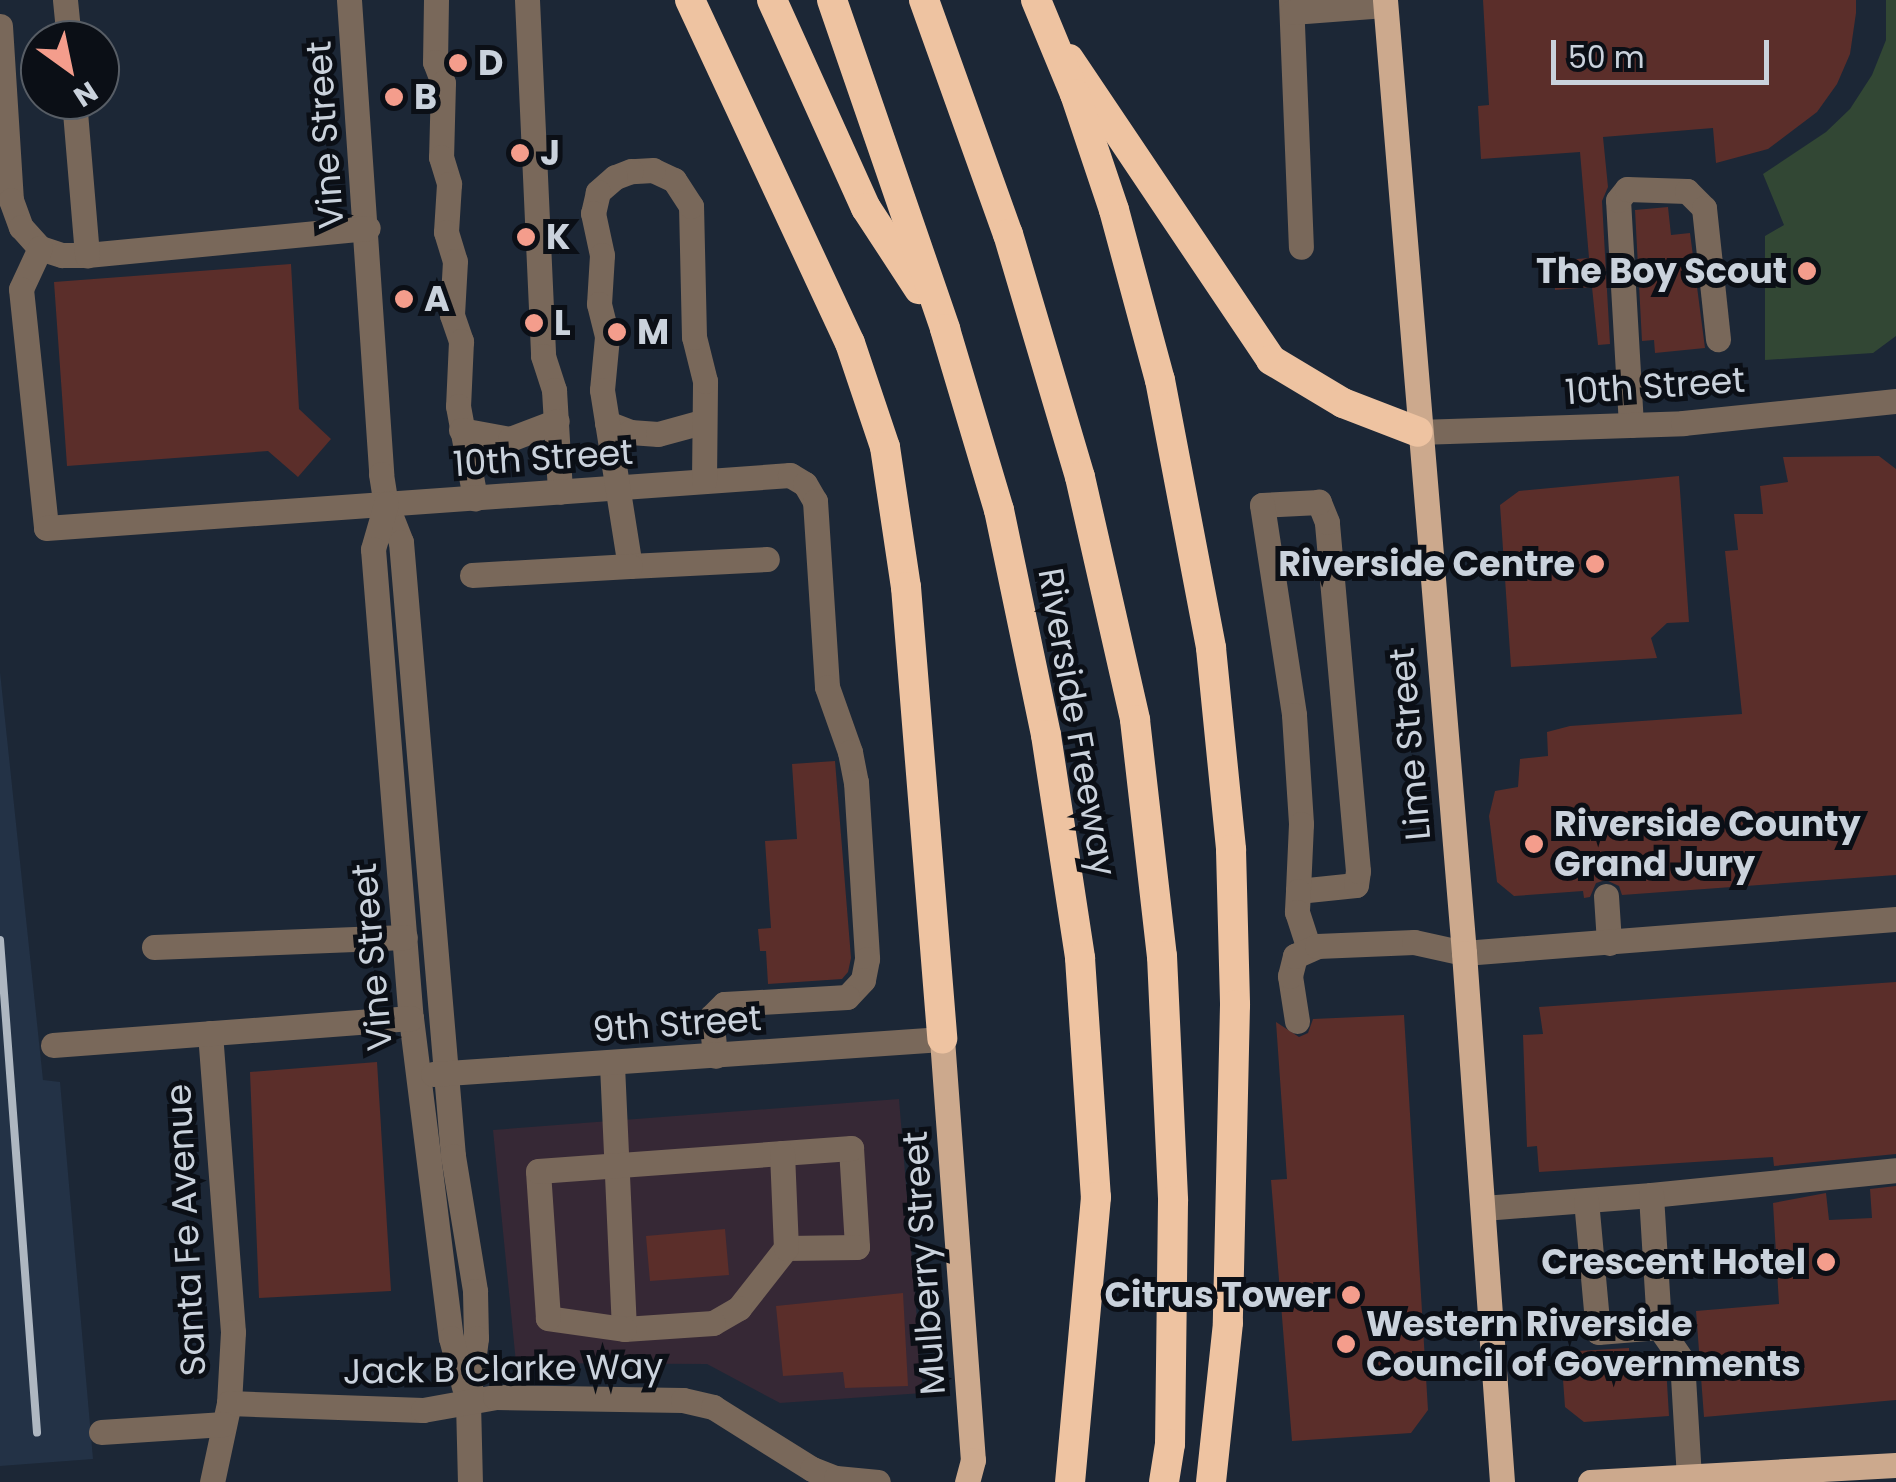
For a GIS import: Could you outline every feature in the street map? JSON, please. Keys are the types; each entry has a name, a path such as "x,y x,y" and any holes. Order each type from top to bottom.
{"highway":[{"path":"690,0 850,343 884,446 906,587 942,1039"},
{"path":"772,0 866,208 945,329"},
{"name":"Riverside Freeway","path":"832,0 945,329 999,510 1046,735 1080,958 1096,1197 1070,1482"},
{"name":"Riverside Freeway","path":"924,0 1008,234 1080,477 1135,720 1162,956 1173,1201 1170,1444 1164,1482"},
{"path":"1033,0 1075,94 1114,210 1160,380 1211,648 1230,850 1233,1144 1228,1323 1210,1482"},
{"path":"1033,0 1271,360 1343,403 1418,432"}],"main road":[{"name":"Lime Street","path":"1385,2 1464,953 1502,1482"},
{"name":"Mulberry Street","path":"942,1039 973,1460 967,1482"},
{"path":"1590,1482 1896,1465"}],"street":[{"name":"Vine Street","path":"350,0 386,504 401,542 453,1156 475,1291 476,1338 468,1402 470,1472"},
{"path":"436,0 435,62 443,83 441,157 449,184 446,232 454,261 452,315 461,342 461,430 475,498"},
{"path":"527,0 543,356 557,421 560,492"},
{"path":"1301,247 1292,6 1385,2"},
{"path":"0,26 11,200 21,227 40,248 62,255 87,255 368,228"},
{"path":"76,120 87,255"},
{"path":"630,566 602,390 606,337 599,304 602,255 593,213 598,192 614,177 653,170 674,180 692,206 694,337 705,381 704,481"},
{"path":"1632,426 1621,194 1628,189 1678,189 1688,192 1704,208 1718,339"},
{"name":"10th Street","path":"40,248 21,289 46,528 790,475 805,484 814,501 827,687 856,782 868,959 863,980 847,997 724,1004 711,1016 715,1056"},
{"name":"10th Street","path":"1418,432 1632,426 1896,401"},
{"path":"461,430 510,439 557,421"},
{"path":"607,423 630,432 658,434 702,422"},
{"path":"1298,892 1356,885 1327,522 1319,502 1262,505 1294,715 1301,824 1296,912 1309,949"},
{"name":"Vine Street","path":"386,504 373,549 417,1075 443,1251 451,1338 468,1402"},
{"path":"472,575 767,559"},
{"path":"1606,896 1610,942"},
{"path":"1297,1020 1290,976 1295,956 1309,949 1414,942 1464,953 1896,920"},
{"path":"154,946 405,937"},
{"path":"52,1045 412,1018"},
{"name":"Santa Fe Avenue","path":"210,1033 233,1332 226,1414 212,1482"},
{"name":"9th Street","path":"417,1075 612,1065 942,1039"},
{"path":"612,1065 624,1329"},
{"path":"782,1153 786,1248 740,1308 713,1323 624,1329 548,1318 538,1171 617,1165 782,1153 851,1148 857,1247 786,1248"},
{"path":"1483,1208 1586,1202 1896,1170"},
{"path":"1651,1195 1659,1327 1682,1360 1688,1476"},
{"path":"1586,1202 1598,1332 1659,1327"},
{"name":"Jack B Clarke Way","path":"102,1432 226,1414 422,1410 496,1397 683,1400 713,1406 812,1469 836,1478 878,1482"}],"shaded area":[{"path":"0,672 43,1080 60,1082 93,1459 0,1466"},
{"path":"899,1099 923,1393 780,1403 707,1364 516,1363 493,1130"}],"green space":[{"path":"1886,0 1896,0 1896,336 1873,353 1765,360 1765,236 1784,225 1763,174 1826,132 1850,109 1872,75 1886,40"}],"building":[{"path":"1483,0 1856,0 1856,13 1850,54 1837,84 1817,112 1768,149 1716,163 1713,128 1603,137 1608,187 1602,201 1610,344 1598,345 1592,287 1555,290 1553,261 1589,258 1580,152 1481,159 1478,106 1489,105"},
{"path":"1668,207 1671,235 1690,233 1705,348 1655,353 1654,340 1642,341 1635,210"},
{"path":"291,264 299,409 331,439 298,477 268,451 67,466 54,282"},
{"path":"1879,456 1896,469 1896,875 1622,895 1619,886 1606,880 1596,883 1590,897 1584,898 1583,891 1514,896 1497,882 1489,816 1495,791 1518,787 1520,759 1548,756 1547,732 1570,726 1742,714 1725,551 1738,550 1734,514 1763,514 1760,486 1788,482 1783,457"},
{"name":"Riverside Centre","path":"1679,476 1689,622 1667,623 1651,638 1657,658 1511,667 1500,505 1519,491"},
{"path":"835,761 851,958 848,972 842,979 768,984 766,951 760,951 758,929 771,928 765,841 797,839 792,764"},
{"path":"1896,982 1896,1154 1774,1166 1773,1157 1539,1172 1537,1146 1527,1147 1523,1035 1543,1034 1539,1007"},
{"name":"Citrus Tower","path":"1404,1015 1428,1410 1411,1433 1292,1441 1271,1180 1287,1179 1276,1022 1299,1037 1308,1033 1313,1019"},
{"path":"377,1062 391,1291 259,1298 250,1072"},
{"path":"1896,1186 1896,1400 1704,1417 1696,1311 1779,1304 1773,1203 1826,1193 1829,1220 1872,1218 1870,1189"},
{"path":"725,1229 729,1275 650,1281 646,1236"},
{"path":"903,1293 908,1386 845,1388 843,1372 783,1376 776,1306"},
{"path":"1629,1348 1629,1357 1658,1354 1666,1366 1669,1416 1584,1422 1565,1407 1562,1366 1578,1351"}],"railway":[{"path":"0,940 37,1433"}],"place":[{"name":"D","path":"458,63"},
{"name":"B","path":"394,97"},
{"name":"J","path":"520,153"},
{"name":"K","path":"526,237"},
{"name":"The Boy Scout","path":"1807,271"},
{"name":"A","path":"404,299"},
{"name":"L","path":"534,323"},
{"name":"M","path":"617,332"},
{"name":"Riverside Centre","path":"1595,564"},
{"name":"Riverside County Grand Jury","path":"1534,844"},
{"name":"Crescent Hotel","path":"1826,1262"},
{"name":"Citrus Tower","path":"1351,1295"},
{"name":"Western Riverside Council of Governments","path":"1346,1344"}]}
